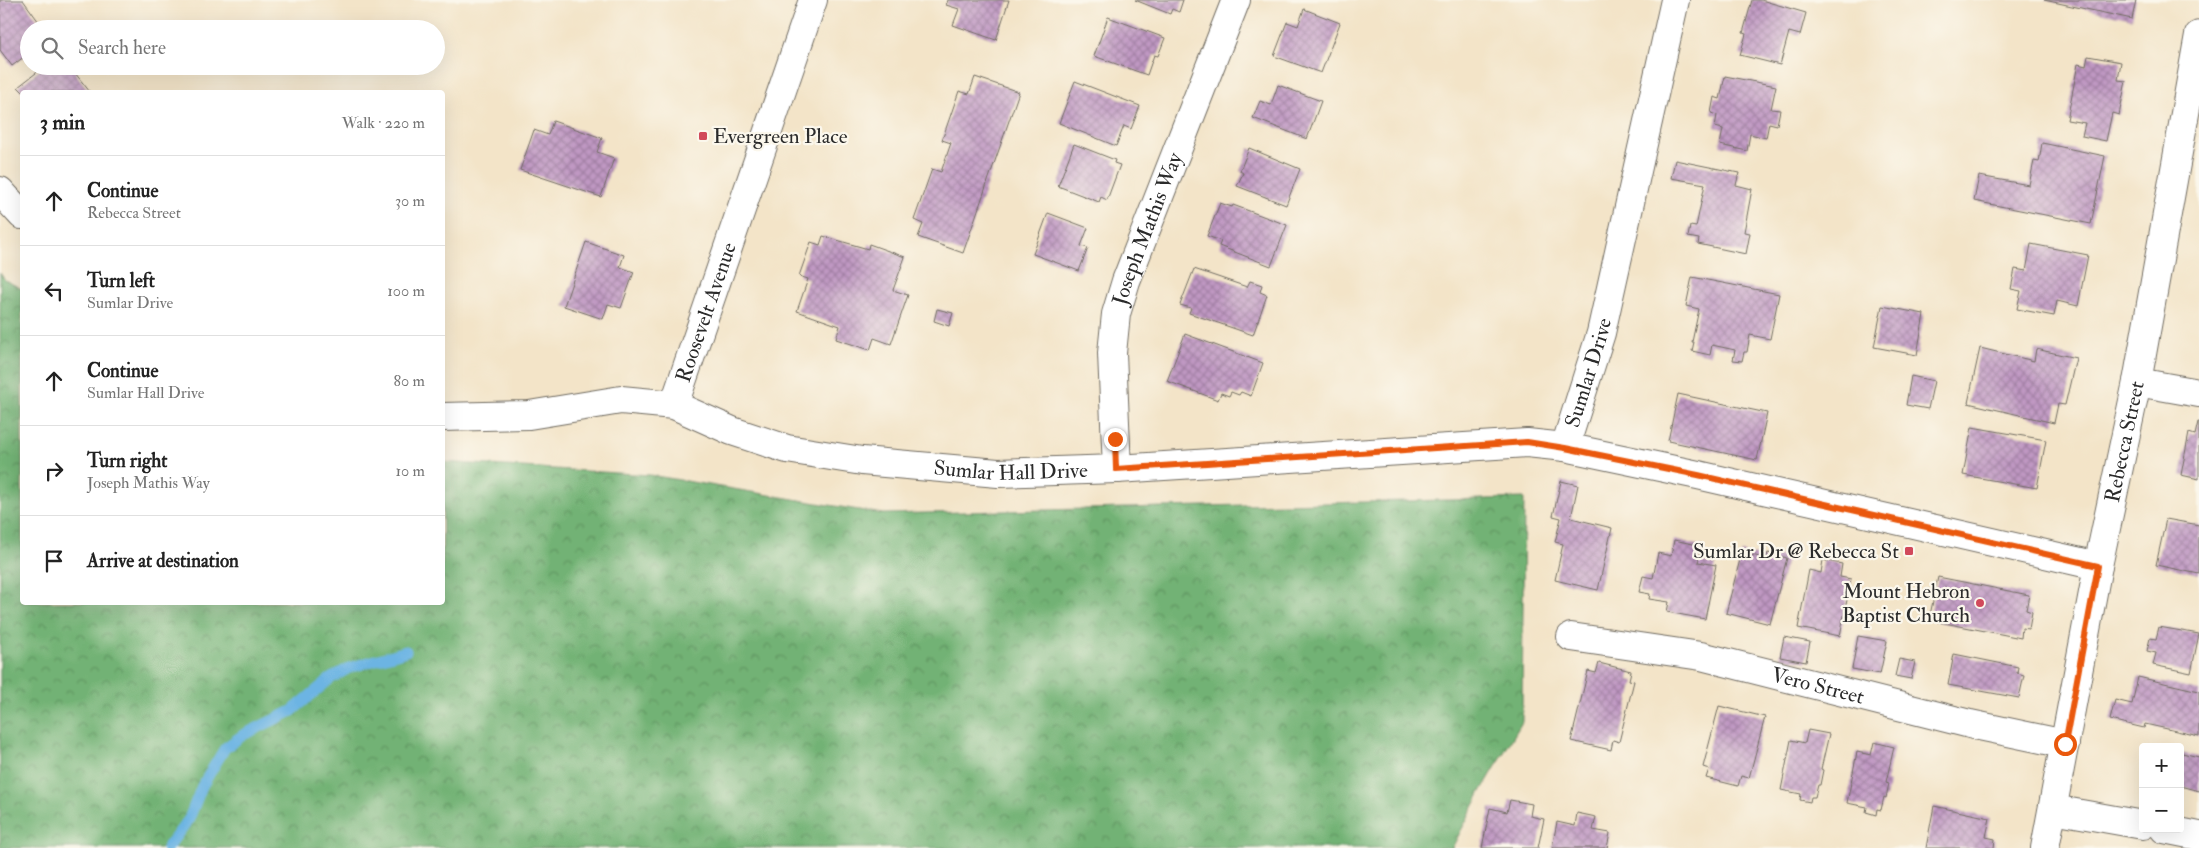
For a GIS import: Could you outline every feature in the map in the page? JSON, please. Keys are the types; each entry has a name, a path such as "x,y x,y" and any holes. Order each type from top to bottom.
{"street":[{"name":"Roosevelt Avenue","path":"445,417 529,415 621,400 674,405 813,0"},
{"name":"Joseph Mathis Way","path":"1116,469 1112,353 1116,314 1126,281 1236,0"},
{"name":"Sumlar Drive","path":"1675,0 1601,333 1565,448 1698,475 2098,566"},
{"name":"Rebecca Street","path":"2045,848 2098,566 2137,382 2199,35"},
{"path":"0,191 20,213"},
{"path":"2137,382 2199,393"},
{"name":"Sumlar Hall Drive","path":"674,405 732,431 787,449 862,461 998,473 1116,469 1527,442 1565,448"},
{"name":"Vero Street","path":"1571,637 1701,656 1970,724 2065,744"},
{"path":"2053,809 2139,824"},
{"path":"2184,833 2199,836"}],"green space":[{"path":"0,273 5,280 20,288 20,605 445,605 445,462 650,475 883,514 1524,498 1522,722 1482,790 1452,848 0,848"}],"building":[{"path":"0,0 23,0 37,20 20,20 20,60 12,66 0,50"},
{"path":"948,0 1009,0 996,40 953,25 959,9 946,5"},
{"path":"1135,0 1183,0 1179,12 1172,9 1170,14"},
{"path":"1752,0 1761,0 1806,13 1800,35 1789,32 1780,65 1740,55 1746,34 1743,33"},
{"path":"2044,0 2136,0 2132,19"},
{"path":"1304,9 1340,23 1321,73 1274,56 1287,22 1298,26"},
{"path":"1108,17 1165,38 1158,56 1154,55 1147,75 1094,56"},
{"path":"2088,56 2121,62 2118,80 2126,81 2119,115 2112,113 2106,141 2082,136 2085,123 2067,120 2078,64 2086,66"},
{"path":"33,75 77,75 88,90 21,90 18,87"},
{"path":"1725,76 1776,86 1771,109 1780,110 1777,125 1769,123 1766,138 1750,134 1747,151 1720,145 1723,129 1715,127 1717,115 1711,113 1714,97 1720,99"},
{"path":"975,77 1019,92 963,253 918,237 923,224 914,220 932,169 941,172 951,143 942,140 959,91 969,94"},
{"path":"1075,81 1140,106 1131,129 1124,126 1116,146 1059,123"},
{"path":"1278,85 1321,101 1307,139 1253,118 1260,101 1271,105"},
{"path":"553,121 602,138 597,152 614,158 601,197 520,170 534,130 548,135"},
{"path":"2042,143 2105,156 2091,224 1974,201 1979,176 2029,185 2034,161 2039,162"},
{"path":"1074,144 1115,160 1114,163 1120,165 1107,200 1101,197 1099,202 1058,186"},
{"path":"1249,148 1300,169 1286,205 1237,186 1243,173 1240,171"},
{"path":"1675,160 1739,173 1736,185 1752,189 1744,232 1750,233 1746,254 1698,244 1699,239 1688,237 1690,226 1696,227 1705,184 1671,178"},
{"path":"1220,203 1232,207 1233,205 1287,225 1271,266 1219,246 1221,241 1207,236"},
{"path":"1048,213 1088,228 1081,246 1088,248 1079,271 1033,254"},
{"path":"823,236 868,249 869,244 905,257 893,290 908,295 891,344 874,338 870,350 836,339 840,326 797,311 808,279 799,276 811,242 820,245"},
{"path":"586,242 624,255 620,267 634,272 621,308 608,304 603,319 564,306"},
{"path":"2031,244 2088,255 2078,306 2057,301 2054,316 2017,309 2021,291 2011,289 2015,269 2026,271"},
{"path":"1194,269 1247,287 1250,281 1262,285 1260,292 1267,295 1253,335 1189,313 1191,308 1180,305"},
{"path":"1692,277 1779,294 1770,339 1750,335 1747,352 1744,352 1742,361 1733,360 1735,350 1712,345 1710,355 1692,351 1699,309 1686,306"},
{"path":"1882,306 1924,314 1917,355 1874,347"},
{"path":"937,309 953,313 949,326 934,321"},
{"path":"1185,334 1263,363 1251,396 1241,392 1239,395 1231,392 1229,396 1221,393 1218,400 1167,381"},
{"path":"1980,348 2034,361 2036,349 2076,358 2065,405 2058,404 2054,423 1968,403"},
{"path":"1911,376 1934,381 1928,409 1906,405"},
{"path":"1678,394 1767,413 1757,460 1668,441"},
{"path":"2198,422 2199,479 2181,475 2189,433 2195,435"},
{"path":"1972,427 2046,440 2037,488 1963,475"},
{"path":"1561,481 1578,485 1571,518 1612,528 1598,590 1555,580 1563,544 1555,542 1561,518 1553,516"},
{"path":"2166,519 2199,525 2199,574 2156,565"},
{"path":"1674,540 1702,546 1698,562 1716,565 1705,619 1667,612 1669,602 1649,599 1650,594 1639,592 1643,576 1653,578 1658,553 1671,556"},
{"path":"1742,552 1766,559 1768,553 1787,558 1770,624 1726,613"},
{"path":"1823,560 1842,564 1840,577 1851,579 1840,636 1798,628 1809,570 1821,573"},
{"name":"Mount Hebron Baptist Church","path":"1938,577 2029,595 2026,610 2032,612 2029,629 2022,628 2021,638 1929,620"},
{"path":"2159,627 2199,634 2191,673 2153,665 2156,653 2147,651 2150,638 2156,639"},
{"path":"1858,636 1887,641 1880,674 1852,669"},
{"path":"1784,637 1810,642 1806,662 1780,657"},
{"path":"1954,654 2018,667 2017,673 2024,675 2019,698 1948,685"},
{"path":"1899,659 1915,662 1911,679 1895,676"},
{"path":"1599,663 1631,671 1629,680 1634,681 1619,742 1613,740 1611,750 1571,741 1588,671 1596,673"},
{"path":"2138,677 2199,691 2199,736 2145,724 2144,728 2110,720 2115,700 2132,704"},
{"path":"1719,706 1765,717 1749,778 1741,776 1738,786 1706,778 1709,769 1703,767"},
{"path":"1808,730 1829,734 1821,769 1823,770 1820,785 1818,785 1815,797 1811,797 1810,802 1800,800 1801,794 1781,790 1791,740 1805,743"},
{"path":"1874,742 1894,747 1886,782 1889,783 1886,798 1884,797 1881,810 1877,809 1876,815 1866,812 1867,807 1847,803 1857,752 1871,755"},
{"path":"2184,753 2199,757 2199,791 2184,787"},
{"path":"1510,800 1532,804 1530,816 1544,819 1538,848 1482,848 1490,808 1507,812"},
{"path":"1934,806 1990,818 1986,837 1995,839 1994,848 1926,848"},
{"path":"1577,813 1596,817 1593,830 1610,833 1607,848 1552,848 1557,822 1575,826"}],"waterway":[{"path":"167,848 189,819 202,786 225,748 243,735 292,711 330,679 349,668 406,651"}],"place":[{"name":"Evergreen Place","path":"703,136"},
{"name":"Sumlar Dr @ Rebecca St","path":"1909,551"},
{"name":"Mount Hebron Baptist Church","path":"1980,603"}],"route":[{"path":"1115,439 1116,469 1527,442 1698,475 2098,566 2065,744"}]}
